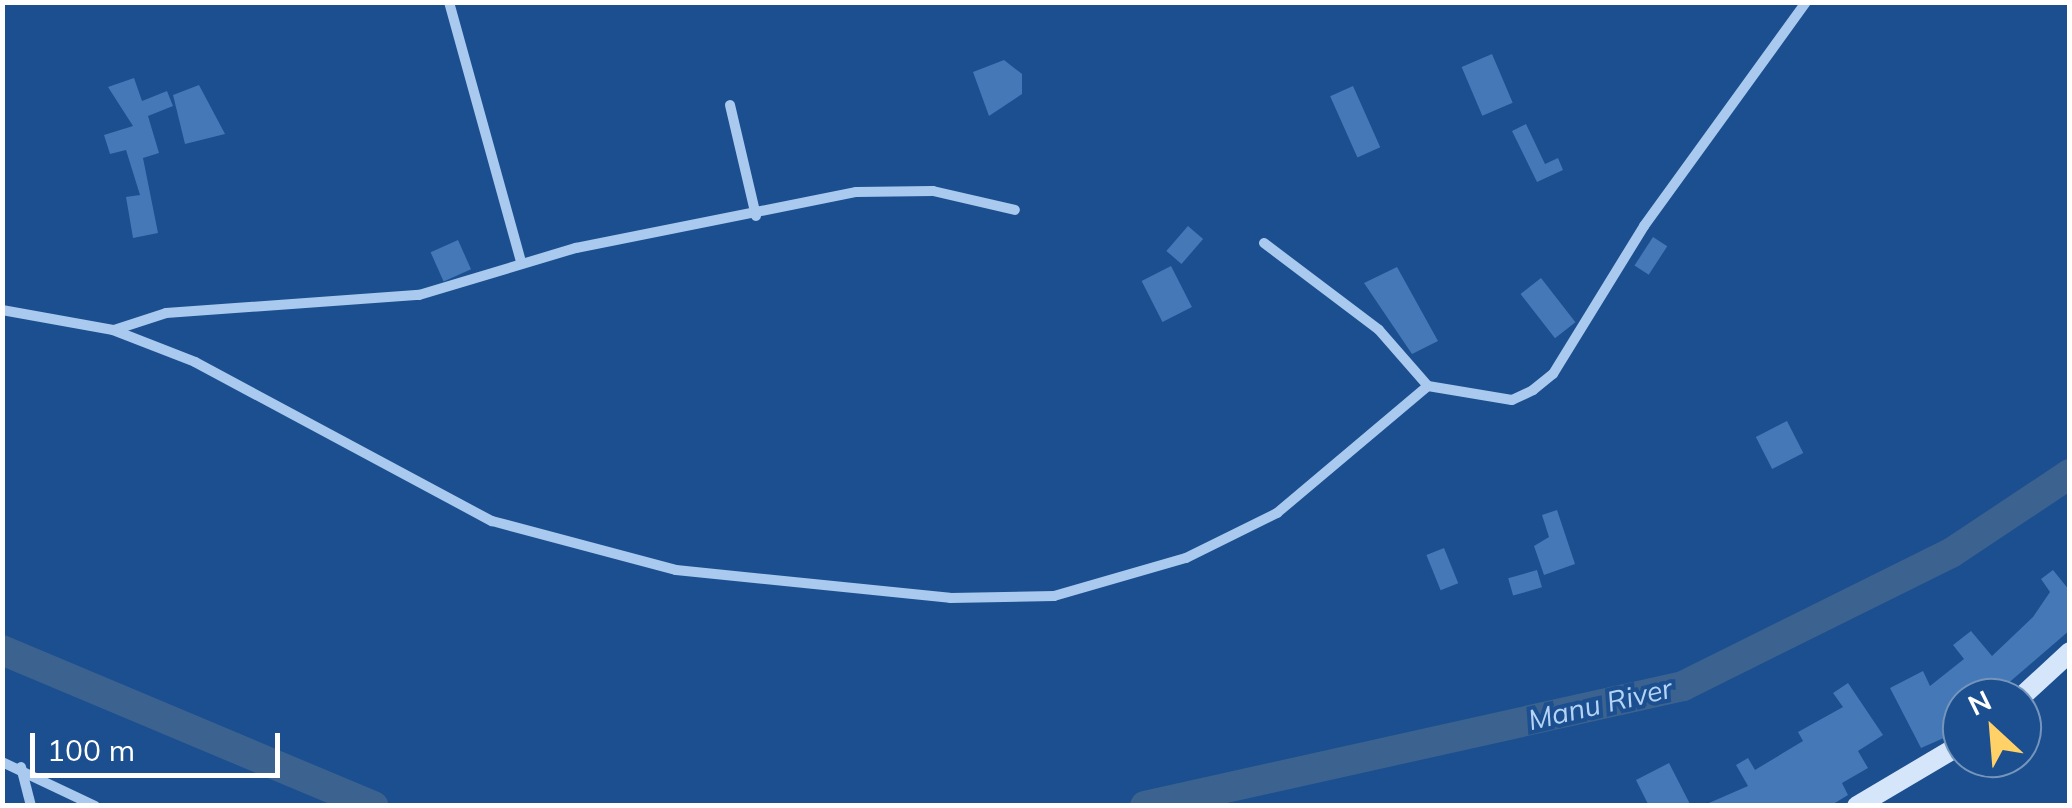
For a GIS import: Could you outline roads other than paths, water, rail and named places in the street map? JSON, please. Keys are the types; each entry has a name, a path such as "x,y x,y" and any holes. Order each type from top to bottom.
{"main road":[{"path":"2042,678 2070,652"},
{"path":"1857,806 1942,756"}],"street":[{"path":"449,2 521,262"},
{"path":"1264,243 1379,330 1428,386 1512,400 1553,374 1644,226 1806,2"},
{"path":"730,105 756,216"},
{"path":"113,330 166,313 356,307 521,262 756,216 856,192 933,191 1015,210"},
{"path":"2,310 113,330 195,362 492,521 676,570 950,598 1054,596 1186,558 1278,513 1428,386"},
{"path":"2,762 21,767 95,806"},
{"path":"21,767 32,806"}],"waterway":[{"name":"Manu River","path":"1145,806 1683,686 1951,553 2070,474"},
{"name":"Manu River","path":"2,650 374,806"}]}
